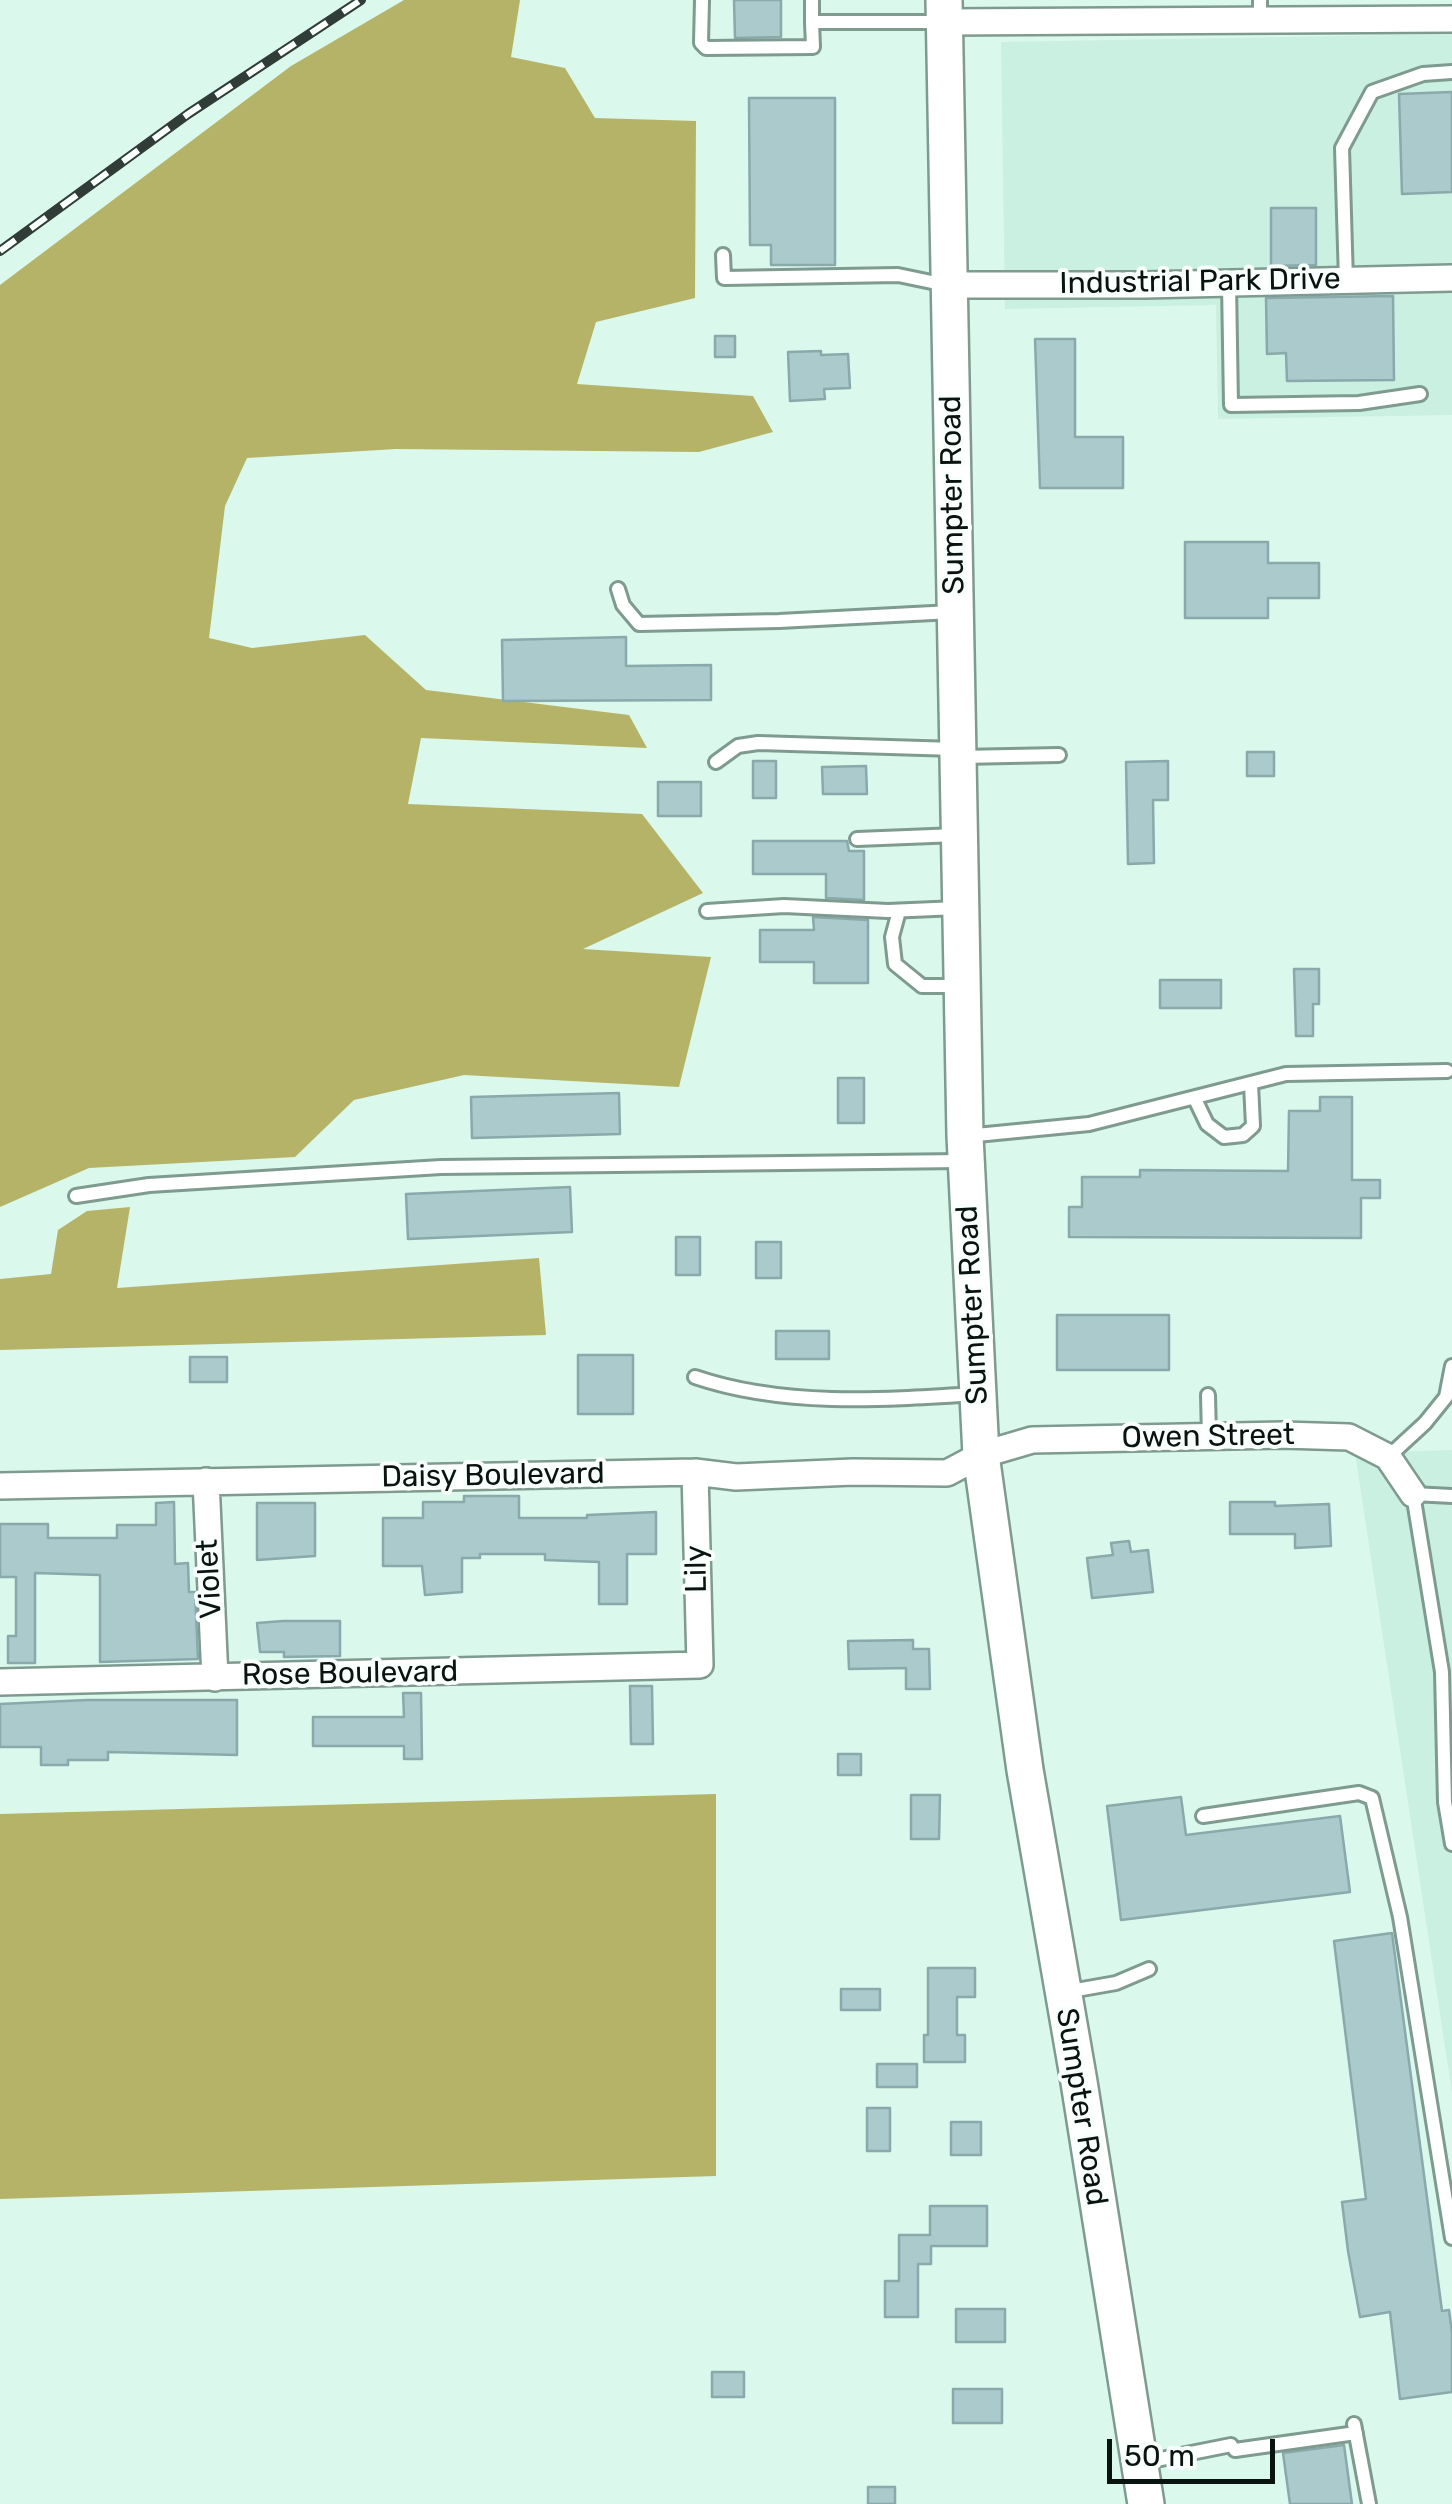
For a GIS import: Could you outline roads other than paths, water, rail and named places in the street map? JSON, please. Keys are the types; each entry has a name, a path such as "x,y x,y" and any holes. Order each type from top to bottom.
{"street":[{"path":"944,11 1260,10 1452,19"},
{"name":"Sumpter Road","path":"944,11 965,1148 981,1454 1025,1770 1146,2504"},
{"name":"Industrial Park Drive","path":"948,285 1452,278"},
{"name":"Owen Street","path":"981,1454 1032,1440 1349,1436 1388,1457"},
{"name":"Daisy Boulevard","path":"0,1486 695,1472 736,1477 946,1473 981,1454"},
{"path":"1388,1457 1413,1494"},
{"name":"Lily","path":"695,1472 700,1665"},
{"name":"Violet","path":"206,1481 215,1678"},
{"name":"Rose Boulevard","path":"0,1682 700,1665"}],"lane":[{"path":"702,0 702,43 706,48 814,48 812,0"},
{"path":"812,22 944,11"},
{"path":"1346,281 1342,148 1372,92 1423,74 1452,72"},
{"path":"723,254 724,278 898,275 948,285"},
{"path":"1229,283 1231,405 1359,402 1420,394"},
{"path":"618,590 623,605 639,624 955,612"},
{"path":"716,762 738,746 758,743 1059,755"},
{"path":"857,839 959,835"},
{"path":"707,911 784,906 961,908"},
{"path":"899,910 892,937 894,964 922,986 962,986"},
{"path":"76,1196 148,1185 441,1168 965,1148 1089,1124 1286,1074 1447,1071"},
{"path":"1195,1099 1207,1124 1224,1137 1243,1135 1253,1126 1251,1084"},
{"path":"1388,1457 1446,1397 1452,1366"},
{"path":"695,1377 735,1390 775,1395 880,1399 977,1394"},
{"path":"1208,1396 1209,1436"},
{"path":"1452,1496 1413,1494 1442,1672 1445,1802 1452,1844"},
{"path":"1203,1816 1358,1793 1372,1798 1400,1917 1452,2238"},
{"path":"1063,1992 1116,1983 1150,1968"},
{"path":"1138,2464 1355,2428 1368,2504"}],"railway":[{"path":"0,251 188,114 361,0"}]}
